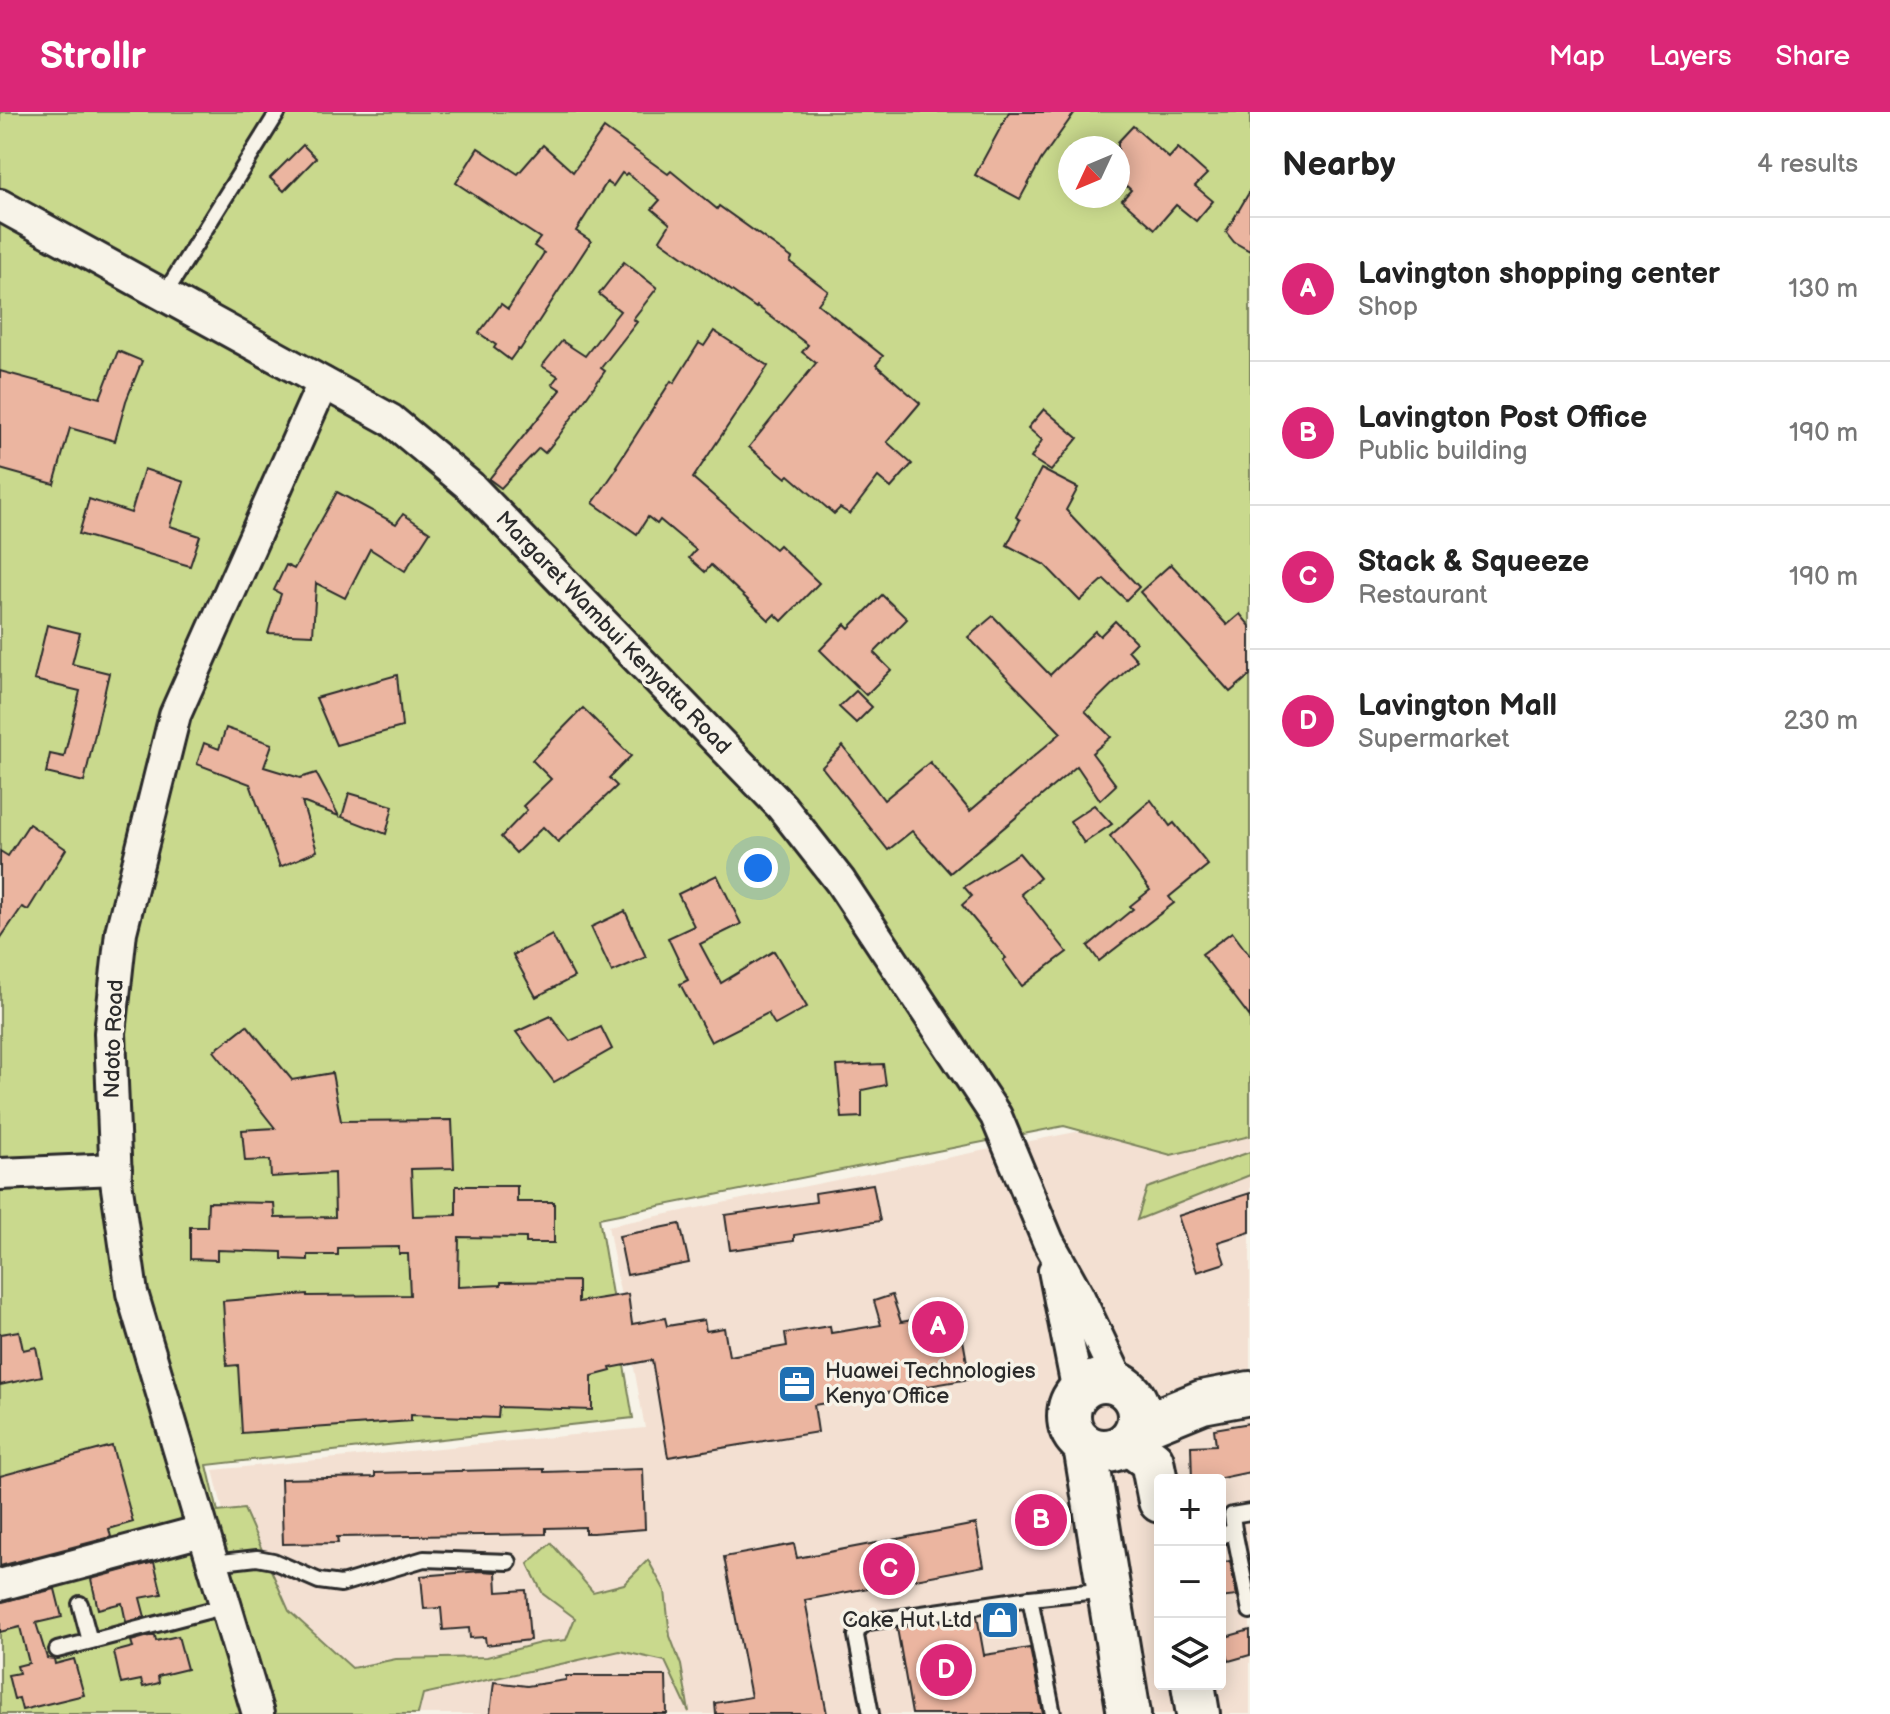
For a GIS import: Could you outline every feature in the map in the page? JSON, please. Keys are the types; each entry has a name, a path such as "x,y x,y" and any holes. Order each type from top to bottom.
{"street":[{"name":"Margaret Wambui Kenyatta Road","path":"0,205 391,420 470,486 800,827 840,881 996,1116 1048,1241 1078,1295 1152,1461 1155,1474"},
{"name":"Ndoto Road","path":"258,1714 132,1293 116,1169 110,1033 121,932 175,715 323,383"},
{"path":"0,1174 116,1169"},
{"name":"Margaret Wambui Kenyatta Road","path":"1048,1241 1078,1392"},
{"path":"1098,1381 1130,1414 1111,1451 1102,1452 1085,1446 1070,1425 1070,1407 1078,1392 1098,1381"},
{"path":"1130,1414 1250,1393"},
{"path":"1085,1446 1129,1714"},
{"path":"0,1585 202,1531"},
{"path":"1194,1690 1198,1714"}],"lane":[{"path":"164,295 278,112"},
{"path":"1250,1512 1232,1515 1227,1534 1250,1611"},
{"path":"213,1563 257,1558 273,1561 319,1581 341,1584 424,1559 509,1562"},
{"path":"871,1714 856,1636 858,1629 868,1622 1108,1590"},
{"path":"1030,1598 1053,1714"},
{"path":"80,1604 90,1641"},
{"path":"57,1650 226,1606"}],"shaded area":[{"path":"1250,1097 1250,1714 273,1714 213,1470 645,1428 608,1226"}],"green space":[{"path":"0,112 1250,112 1250,1136 1171,1155 1064,1126 599,1218 633,1418 207,1465 218,1512 244,1509 289,1611 352,1668 396,1659 487,1657 540,1643 566,1640 575,1618 543,1594 528,1564 551,1543 593,1592 624,1584 648,1560 665,1591 670,1636 681,1665 689,1712 665,1661 620,1651 423,1694 418,1714 0,1714"},
{"path":"1250,1152 1250,1175 1137,1220 1147,1188"}],"building":[{"path":"1009,112 1075,112 1041,160 1020,199 975,175"},
{"path":"1133,126 1169,158 1178,148 1207,174 1195,186 1213,201 1196,221 1176,205 1155,229 1130,207 1130,136 1124,136"},
{"path":"604,128 668,174 671,171 717,209 719,206 792,258 790,262 828,291 818,304 883,356 876,365 920,403 887,442 912,464 891,488 878,477 850,514 840,508 834,514 789,475 786,478 749,447 816,363 802,352 808,345 660,240 670,224 652,209 660,200 627,173 622,173 613,186 607,182 576,231 591,241 520,350 510,360 479,333 501,304 508,309 544,253 534,246 540,238 456,183 478,148 518,174 543,145 573,172"},
{"path":"303,145 316,158 284,191 270,178"},
{"path":"1250,191 1250,251 1234,242 1226,232"},
{"path":"624,262 657,288 633,319 637,322 601,368 605,371 558,437 545,453 539,448 501,488 489,479 561,390 552,384 558,376 542,366 562,341 585,356 620,311 599,294"},
{"path":"714,331 768,366 693,478 775,549 779,545 819,583 782,621 775,614 769,620 711,565 705,572 689,558 696,550 660,520 657,524 648,517 637,534 593,503 671,381 674,383 699,343 704,346"},
{"path":"118,351 142,361 115,441 70,428 54,484 0,469 0,371 100,398"},
{"path":"1044,409 1078,438 1051,471 1031,458 1042,440 1028,428"},
{"path":"144,469 184,482 170,526 200,536 190,566 79,534 89,499 131,513"},
{"path":"1041,469 1078,488 1066,510 1139,587 1126,600 1104,579 1080,601 1045,565 1007,545 1020,520 1016,517"},
{"path":"337,492 396,524 403,514 430,532 405,571 370,549 345,598 316,583 313,635 268,633 281,594 274,590 286,565 294,569"},
{"path":"1171,564 1227,625 1240,614 1250,626 1250,675 1230,692 1140,592"},
{"path":"882,595 907,619 874,653 891,670 866,695 820,650 845,624 849,628"},
{"path":"993,616 1050,675 1095,631 1100,636 1115,621 1136,642 1128,650 1137,660 1085,711 1111,737 1092,753 1116,785 1100,800 1077,766 950,873 912,831 888,850 822,767 843,746 884,800 930,762 970,811 1061,733 968,637"},
{"path":"47,625 80,633 72,664 109,673 84,782 46,773 50,754 64,757 80,691 34,680"},
{"path":"397,675 402,727 336,745 316,698"},
{"path":"856,691 872,707 856,723 839,707"},
{"path":"583,708 631,756 609,778 617,786 558,842 543,827 516,853 501,837 527,810 523,806 551,779 532,760"},
{"path":"226,728 272,744 264,767 300,778 316,773 339,816 302,802 317,851 280,867 250,784 197,764 204,743 219,749"},
{"path":"349,793 393,806 386,834 342,817"},
{"path":"1151,800 1170,826 1174,823 1208,865 1169,897 1174,903 1099,961 1088,946 1133,909 1130,906 1150,890 1110,836"},
{"path":"1094,805 1112,824 1084,843 1070,821"},
{"path":"29,824 66,849 28,910 22,907 0,939 0,851 8,856"},
{"path":"1019,853 1040,878 1021,894 1067,952 1022,986 1003,960 1006,958 962,905 972,896 964,887"},
{"path":"717,875 741,924 700,944 721,983 774,951 807,1007 775,1025 768,1013 711,1042 680,984 688,980 668,938 694,926 678,894"},
{"path":"625,911 646,957 612,972 591,927"},
{"path":"1232,932 1250,956 1250,1017 1202,954"},
{"path":"552,935 574,977 536,997 513,955"},
{"path":"551,1016 570,1041 601,1027 612,1049 554,1082 516,1032"},
{"path":"247,1025 292,1080 332,1073 341,1121 452,1120 454,1168 411,1169 413,1216 456,1215 456,1186 517,1186 517,1202 554,1202 554,1243 526,1243 526,1238 459,1237 458,1287 501,1285 501,1282 578,1281 578,1302 628,1294 632,1324 665,1318 667,1326 704,1320 706,1331 724,1328 729,1356 787,1346 785,1333 830,1326 831,1333 881,1325 874,1301 892,1295 901,1322 958,1312 970,1379 814,1405 818,1432 668,1457 652,1360 610,1368 611,1371 592,1376 592,1410 499,1407 498,1418 411,1415 411,1421 242,1433 238,1365 227,1366 223,1301 307,1294 410,1295 408,1254 399,1254 399,1247 338,1248 338,1255 308,1255 308,1260 282,1259 282,1252 217,1250 217,1260 190,1259 190,1227 207,1227 208,1202 274,1203 275,1218 335,1217 334,1173 271,1177 270,1160 245,1161 242,1130 275,1128 214,1051"},
{"path":"883,1064 886,1085 862,1090 862,1117 842,1118 837,1066"},
{"path":"873,1184 880,1221 794,1235 794,1241 730,1250 725,1215 816,1202 815,1193"},
{"path":"1250,1193 1250,1232 1218,1242 1225,1263 1197,1272 1178,1216"},
{"path":"680,1224 689,1263 627,1275 619,1236"},
{"path":"19,1331 23,1350 36,1347 42,1376 0,1385 0,1334"},
{"path":"1250,1423 1250,1472 1226,1477 1226,1474 1192,1474 1191,1446 1216,1445 1214,1429"},
{"path":"112,1446 133,1522 109,1529 111,1537 0,1566 0,1476"},
{"path":"544,1469 544,1472 643,1469 645,1529 585,1533 585,1527 546,1528 546,1534 337,1537 338,1543 283,1544 281,1479 375,1477 375,1473"},
{"path":"976,1524 984,1566 805,1600 827,1714 716,1714 715,1703 751,1697 724,1557 794,1544 797,1558"},
{"path":"1230,1561 1237,1596 1226,1597 1226,1562"},
{"path":"154,1562 162,1594 140,1598 145,1617 126,1622 122,1603 98,1609 91,1579"},
{"path":"496,1572 497,1592 526,1590 530,1640 486,1645 485,1637 470,1638 469,1628 443,1630 441,1608 424,1609 421,1576"},
{"path":"55,1589 62,1617 36,1623 47,1658 54,1659 55,1664 74,1659 84,1695 22,1710 19,1698 14,1699 8,1675 19,1673 17,1666 29,1663 20,1627 0,1632 0,1602"},
{"path":"977,1616 984,1655 1030,1648 1043,1714 912,1714 897,1628"},
{"path":"1250,1630 1250,1655 1229,1661 1226,1637"},
{"path":"155,1636 156,1641 178,1636 187,1669 158,1676 159,1683 143,1687 141,1680 121,1684 114,1652 133,1647 131,1641"},
{"path":"566,1676 666,1676 667,1714 490,1714 494,1682 527,1686 566,1680"}],"place":[{"name":"Lavington shopping center","path":"938,1327"},
{"name":"Huawei Technologies Kenya Office","path":"797,1384"},
{"name":"Lavington Post Office","path":"1041,1520"},
{"name":"Stack & Squeeze","path":"889,1569"},
{"name":"Cake Hut Ltd","path":"1000,1620"},
{"name":"Lavington Mall","path":"946,1670"}]}
